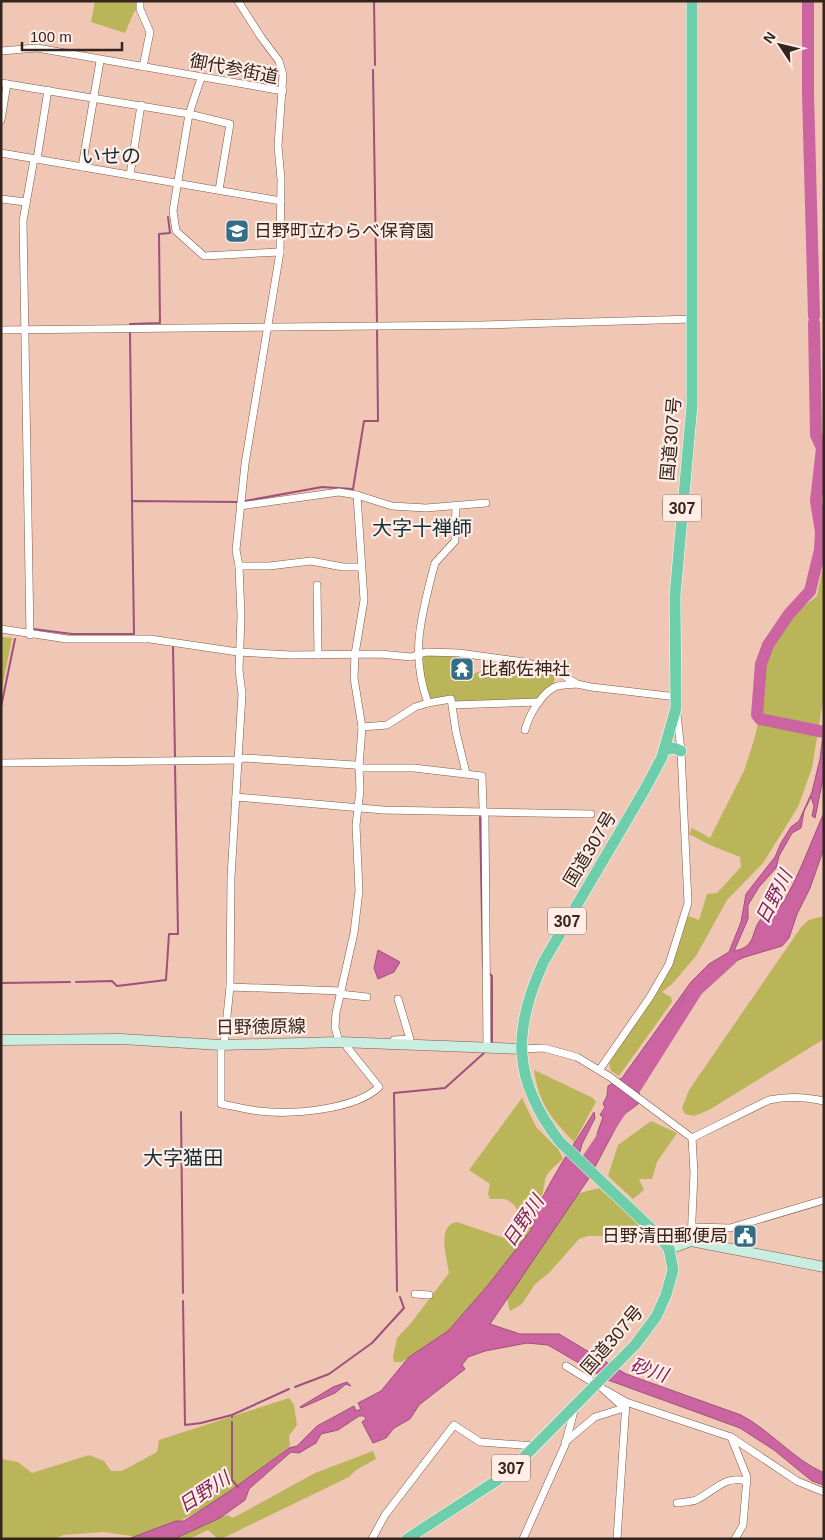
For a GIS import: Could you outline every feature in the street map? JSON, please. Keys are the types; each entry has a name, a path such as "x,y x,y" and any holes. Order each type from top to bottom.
{"highway":[{"name":"国道307号","path":"407,1539 496,1481 536,1446 600,1384 656,1317 666,1295 673,1270 669,1249 643,1220 560,1142 536,1108 526,1081 521,1049 523,1018 532,986 544,960 645,790 664,750 676,702 675,596 692,405 694,319 692,1"},
{"path":"664,750 674,748 681,751"}],"main road":[{"name":"日野徳原線","path":"1,1040 121,1039 222,1045 342,1042 521,1049"},
{"path":"669,1249 691,1241 824,1268"}],"street":[{"path":"140,1 140,9 150,32 143,68"},
{"path":"238,1 279,61 283,75 278,139 281,201 280,252 254,402 236,550 239,566 241,616 238,652 242,694 230,884 230,987 222,1045 221,1104 257,1111 316,1110 357,1100 378,1087 342,1042 336,1027 341,992 354,933 359,891 356,826 359,808 359,767 362,727 355,696 355,654 364,600 357,495"},
{"name":"御代参街道","path":"1,51 36,48 283,93"},
{"path":"82,167 100,61"},
{"path":"201,78 189,114 173,211 176,231 204,256 280,252"},
{"path":"1,120 4,83 141,105 230,124 219,190"},
{"path":"30,635 23,221 48,90"},
{"path":"130,175 141,105"},
{"path":"1,153 281,201"},
{"path":"1,199 26,202"},
{"path":"1,330 694,319"},
{"path":"240,506 339,492 357,495 392,506 426,508 486,503"},
{"path":"428,703 421,682 418,654 419,626 435,563 455,542 456,505"},
{"path":"239,566 269,566 311,561 343,567 361,567"},
{"path":"317,585 318,655"},
{"path":"1,629 30,635 66,639 150,639 238,652 411,656 426,652 459,653 525,662 563,675 577,684"},
{"path":"525,730 527,722 539,702 555,687 577,684 676,702 681,751 689,890 682,925 669,964 600,1070"},
{"path":"362,727 387,725 415,707 452,699 456,732 466,773"},
{"path":"453,705 539,702"},
{"path":"1,763 239,760 244,758 359,767 414,768 482,776 487,1048"},
{"path":"236,798 431,812 591,814"},
{"path":"230,987 341,992 367,997"},
{"path":"392,1044 392,1040 410,1039 398,999"},
{"path":"521,1049 544,1048 563,1051 600,1070 692,1138 693,1227 691,1241"},
{"path":"692,1138 769,1100 781,1097 810,1098 824,1101"},
{"path":"693,1227 730,1228 824,1200"},
{"path":"415,1294 429,1296"},
{"path":"566,1366 600,1384 625,1405 731,1437 797,1481 824,1492"},
{"path":"566,1442 596,1417 625,1405"},
{"path":"617,1539 625,1405"},
{"path":"523,1539 566,1442 575,1407"},
{"path":"372,1539 385,1515 454,1425 480,1442 536,1446"},
{"path":"731,1437 744,1467 746,1480 742,1525 735,1539"},
{"path":"677,1503 695,1501 727,1481 736,1478 746,1480"}],"shaded area":[{"path":"95,1 138,1 139,8 134,12 125,33 91,22"},
{"path":"822,571 824,571 824,695 812,768 798,807 763,863 727,900 696,956 672,984 662,992 671,997 672,1002 619,1076 611,1071 609,1063 677,952 688,916 699,920 707,894 717,893 741,867 740,857 689,834 692,828 710,838 744,771 763,702 765,663 773,639 784,631 793,615 817,596"},
{"path":"1,637 12,638 1,694"},
{"path":"465,654 463,662 453,665 456,678 463,678 488,668 491,659 525,664 557,673 552,686 537,699 456,702 452,696 430,700 423,683 420,655"},
{"path":"824,726 824,774 815,818 812,816 814,806 811,797 804,811 801,828 792,833 779,856 776,868 759,887 748,905 748,919 734,951 747,946 762,918 768,920 784,901 824,813 824,848 789,938 782,946 745,957 712,972 686,995 640,1077 638,1104 622,1116 589,1178 490,1324 520,1334 559,1334 626,1374 741,1415 802,1460 824,1473 824,1485 812,1481 774,1450 740,1428 608,1380 548,1345 527,1343 485,1351 468,1357 462,1365 465,1369 419,1405 410,1419 394,1428 386,1438 373,1443 362,1422 366,1419 364,1416 359,1416 338,1430 321,1434 316,1443 299,1453 291,1452 249,1489 245,1500 220,1518 174,1539 128,1539 176,1521 184,1521 230,1491 289,1448 297,1446 317,1426 354,1406 356,1411 361,1409 358,1403 381,1391 409,1357 448,1331 489,1284 531,1230 534,1217 548,1187 594,1112 595,1118 582,1144 576,1166 556,1203 582,1170 598,1142 597,1134 603,1117 600,1115 605,1107 603,1104 607,1096 608,1086 622,1078 691,982 709,964 729,952 741,922 746,894 775,857 791,827 799,821 812,792 820,759","holes":["619,1108 620,1114 604,1138 602,1135 606,1122"]},
{"path":"824,916 824,1039 709,1110 694,1116 685,1114 682,1108 689,1090 802,926 809,920"},
{"path":"378,950 400,962 394,972 378,979 374,968"},
{"path":"534,1070 593,1098 596,1102 574,1142 547,1110 539,1092"},
{"path":"522,1098 536,1127 558,1149 563,1159 546,1177 531,1230 489,1284 448,1331 402,1362 394,1362 393,1357 397,1338 411,1323 449,1273 444,1243 447,1229 451,1224 457,1222 504,1238 513,1230 516,1224 518,1219 517,1208 505,1199 490,1199 488,1194 490,1184 469,1170"},
{"path":"651,1121 677,1133 657,1162 652,1179 639,1179 644,1190 633,1199 608,1176 618,1145"},
{"path":"599,1188 645,1228 643,1236 588,1236 579,1239 549,1273 535,1284 522,1304 510,1311 506,1294 569,1196"},
{"path":"347,1382 351,1386 346,1384 335,1393 300,1407 333,1387"},
{"path":"289,1398 294,1405 297,1425 289,1436 290,1446 223,1498 178,1522 137,1537 104,1532 63,1535 54,1539 1,1539 1,1459 18,1462 32,1473 89,1455 104,1461 111,1471 122,1471 157,1452 159,1440"},
{"path":"373,1451 376,1459 356,1470 349,1477 221,1539 218,1539 208,1530 189,1539 170,1539 227,1515 233,1518 315,1473"}],"waterway":[{"path":"374,1 375,65"},
{"path":"808,1 808,94 814,316"},
{"path":"373,70 377,322"},
{"path":"130,324 160,323 159,234 170,233 168,217"},
{"path":"814,323 816,435 822,448 816,501 821,532 820,550 810,591 789,614 768,645 761,664 757,715 760,719 824,732"},
{"path":"245,501 322,487 353,489 364,421 378,421 377,329"},
{"path":"130,333 132,501"},
{"path":"33,629 72,634 134,634 132,501 237,502"},
{"path":"1,707 15,639"},
{"path":"173,647 175,757"},
{"path":"76,982 112,981 117,986 166,980 169,934 178,934 175,766"},
{"path":"480,817 483,967"},
{"name":"日野川","path":"561,1199 625,1104 697,990 731,959"},
{"path":"490,974 492,976 492,1043"},
{"path":"1,983 70,982"},
{"path":"397,1291 394,1093 445,1088 484,1053"},
{"path":"181,1112 183,1293"},
{"path":"295,1387 329,1374 372,1343 404,1308 400,1297"},
{"path":"183,1301 185,1425 232,1415"},
{"path":"232,1417 232,1415 289,1389"},
{"path":"232,1422 232,1480 238,1487"}],"place":[{"name":"日野町立わらべ保育園","path":"237,231"},
{"name":"比都佐神社","path":"462,669"},
{"name":"日野清田郵便局","path":"745,1236"}],"district":[{"name":"いせの","path":"111,156"},
{"name":"大字十禅師","path":"422,528"},
{"name":"大字猫田","path":"183,1158"}],"water label":[{"name":"砂川","path":"649,1370"}]}
